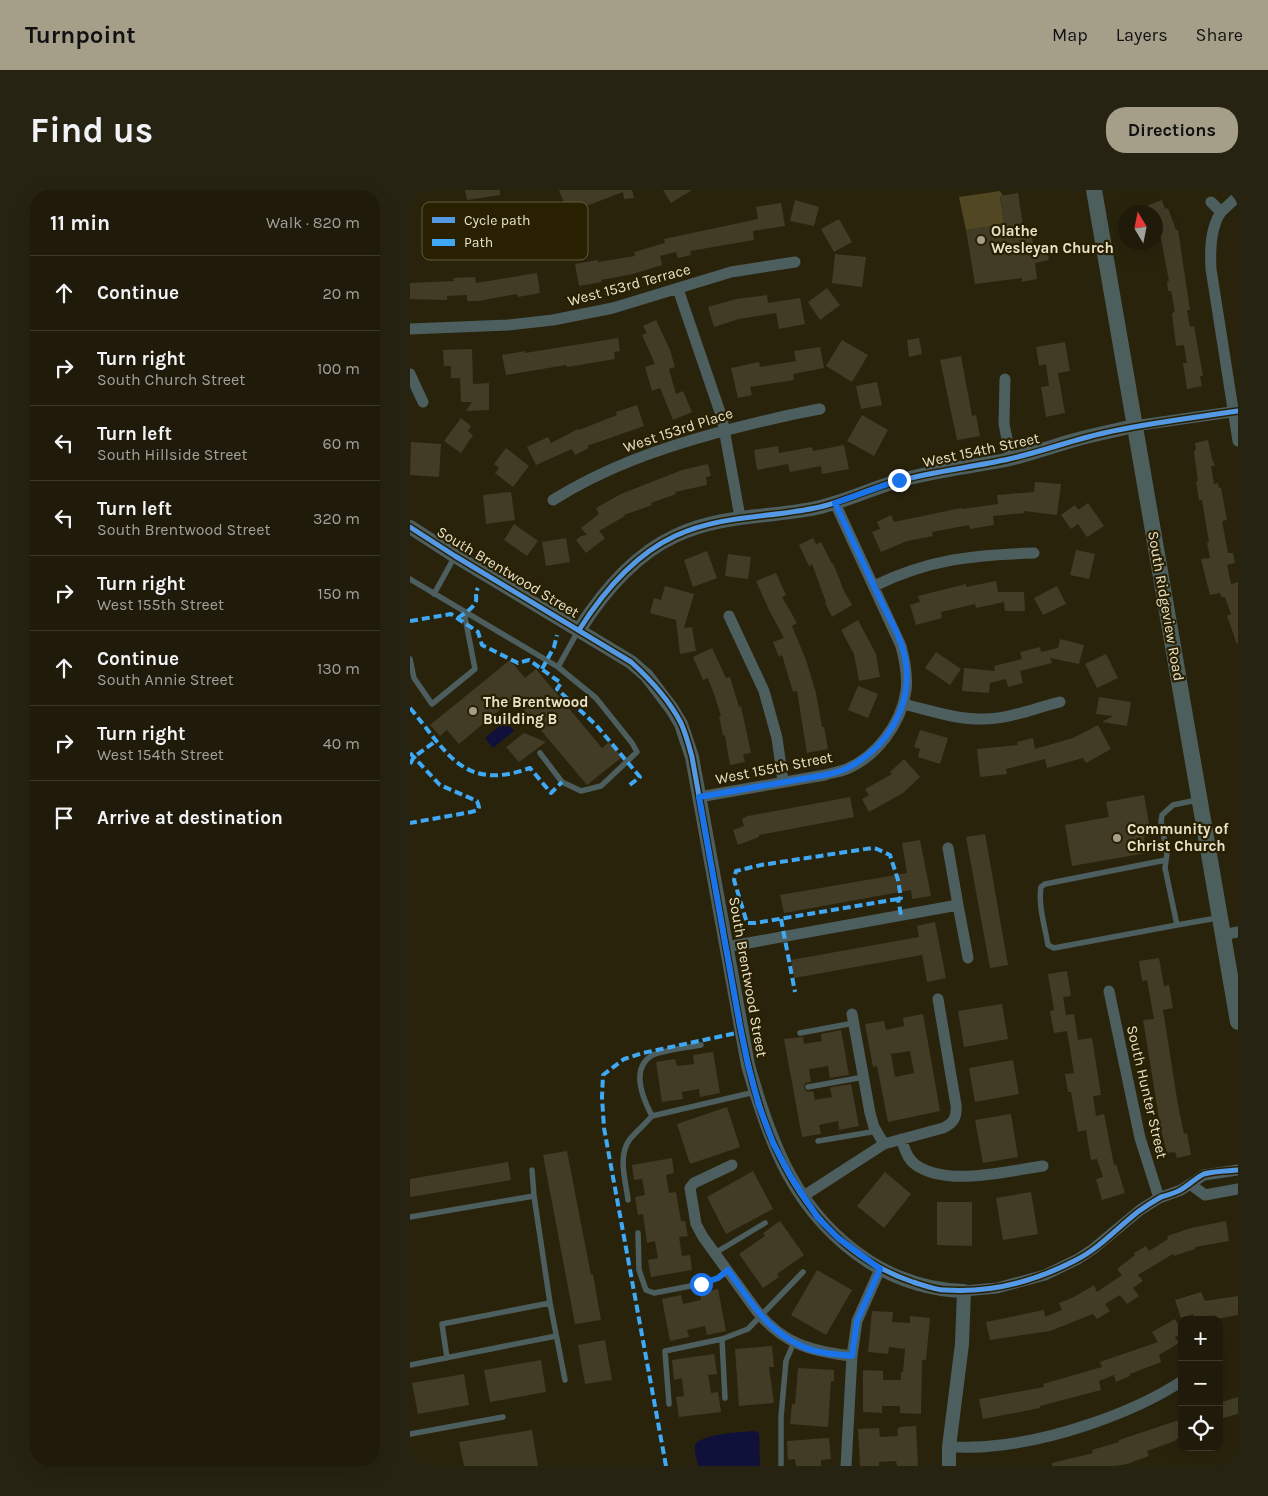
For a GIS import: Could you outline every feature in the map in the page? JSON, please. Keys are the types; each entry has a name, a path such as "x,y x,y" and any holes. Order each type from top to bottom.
{"main road":[{"name":"South Ridgeview Road","path":"1094,190 1220,918 1230,933 1238,1022"}],"street":[{"path":"1238,196 1221,212 1214,229 1210,254 1210,269 1236,411 1238,441"},
{"path":"1211,202 1221,212"},
{"name":"West 153rd Terrace","path":"410,329 508,325 553,320 613,308 731,272 795,262"},
{"path":"678,289 725,430 740,517"},
{"path":"410,374 423,402"},
{"name":"West 154th Street","path":"1005,379 1004,424 1011,459"},
{"name":"West 153rd Place","path":"553,500 580,483 629,460 675,444 782,415 820,409"},
{"path":"1134,426 1236,411"},
{"name":"West 154th Street","path":"580,630 598,601 632,564 652,548 696,528 740,517 790,512 835,503 899,480 1011,459 1073,440 1134,426"},
{"name":"West 155th Street","path":"699,797 825,775 845,769 857,763 881,743 891,730 903,704 906,683 905,661 894,627 835,503"},
{"name":"South Brentwood Street","path":"410,527 631,662 660,692 681,724 692,757 740,1026 755,1092 773,1143 802,1197 818,1218 838,1238 880,1269 899,1277 944,1290 964,1291"},
{"path":"874,586 914,568 941,561 979,555 1034,553"},
{"path":"729,616 764,691 777,738 783,781"},
{"path":"903,704 970,719 984,719 999,718 1060,702"},
{"path":"948,848 968,958"},
{"path":"726,947 958,905"},
{"name":"South Hunter Street","path":"1109,991 1140,1138 1159,1198"},
{"path":"802,1197 884,1144 943,1128 950,1125 955,1119 957,1113 938,999"},
{"path":"853,1019 870,1113 884,1144"},
{"path":"901,1139 907,1155 916,1165 927,1171 945,1175 965,1178 1043,1166"},
{"path":"732,1165 694,1183 690,1188 696,1224 703,1237 761,1316 777,1331 806,1348 820,1352 852,1356"},
{"path":"949,1466 949,1447 962,1344 964,1291 997,1288 1045,1275 1085,1254 1140,1210 1159,1198 1181,1190 1204,1174 1238,1170"},
{"path":"1190,1184 1204,1195 1238,1189"},
{"path":"846,1466 852,1356 857,1321 880,1269"},
{"path":"949,1447 992,1446 1049,1436 1120,1413 1178,1383"}],"lane":[{"path":"434,594 455,556"},
{"path":"410,579 558,667 596,698 637,752 601,786 581,792 562,782 540,753"},
{"path":"410,659 414,678 432,704 476,669 464,612"},
{"path":"558,667 580,630"},
{"path":"1177,925 1165,868 1167,853 1161,822 1162,814 1173,806 1199,800"},
{"path":"1166,860 1045,884 1041,887 1040,893 1048,945 1054,948 1220,918"},
{"path":"800,1033 853,1019"},
{"path":"652,1116 645,1103 639,1082 641,1067 652,1056 700,1045"},
{"path":"808,1087 864,1077"},
{"path":"628,1200 623,1156 629,1140 652,1116 755,1092"},
{"path":"818,1142 877,1131"},
{"path":"532,1170 534,1196 550,1303 565,1380"},
{"path":"410,1217 534,1196"},
{"path":"715,1253 765,1222"},
{"path":"638,1233 639,1270 646,1290 654,1293 701,1284 730,1274"},
{"path":"669,1404 665,1351 722,1339 748,1329 803,1272"},
{"path":"447,1358 442,1324 550,1303"},
{"path":"410,1365 556,1336"},
{"path":"722,1339 725,1398"},
{"path":"781,1466 781,1417 786,1361 794,1342"},
{"path":"410,1434 503,1417"}],"shaded area":[{"path":"1000,191 1003,196 1000,197 1007,242 996,244 993,226 966,230 959,197"},
{"path":"506,721 514,731 493,748 485,738"},
{"path":"753,1431 759,1433 760,1466 698,1466 695,1444 700,1440 722,1434"}],"building":[{"path":"465,190 500,190 500,195 467,200"},
{"path":"559,190 632,190 634,198 624,199 623,192 588,205 588,202 564,202"},
{"path":"663,190 692,190 671,203"},
{"name":"Olathe Wesleyan Church","path":"1018,193 1025,239 1032,237 1034,249 1047,247 1049,260 1035,263 1037,279 1022,282 1022,278 975,284 966,230 1004,224 1000,196"},
{"path":"795,200 819,207 814,226 790,221"},
{"path":"1162,200 1165,209 1168,208 1176,230 1178,230 1190,310 1187,310 1190,327 1194,326 1203,376 1200,376 1202,386 1187,389 1183,363 1187,363 1184,345 1176,346 1172,313 1175,312 1171,291 1168,291 1167,281 1169,281 1163,249 1163,205 1149,205"},
{"path":"781,203 785,226 753,231 754,240 690,251 691,255 678,258 676,252 660,256 662,265 633,274 601,280 602,282 579,286 575,264 635,256 634,252 665,243 664,239 758,219 756,207"},
{"path":"839,219 852,242 834,252 821,229"},
{"path":"835,254 866,257 862,287 832,283"},
{"path":"537,273 540,293 518,297 517,294 478,301 467,301 467,295 447,296 447,300 410,299 410,283 454,281 453,278 475,277 476,283"},
{"path":"827,288 840,305 820,320 808,302"},
{"path":"767,295 768,303 800,298 805,324 779,329 776,313 739,319 714,327 708,307 736,299"},
{"path":"656,320 670,350 675,367 669,369 676,394 683,391 692,412 673,420 660,388 652,391 645,367 655,364 642,335 647,333 643,326"},
{"path":"618,338 620,351 614,352 615,359 506,375 502,355"},
{"path":"919,338 922,354 909,357 907,340"},
{"path":"842,340 868,355 852,382 826,366"},
{"path":"1065,342 1070,371 1058,373 1065,413 1046,417 1041,387 1049,386 1046,364 1039,366 1036,347"},
{"path":"820,347 824,368 793,374 794,380 750,387 752,395 738,398 731,368 759,362 760,367 796,361 794,351"},
{"path":"472,349 473,384 489,383 489,410 466,411 472,402 461,402 460,378 451,378 451,366 444,366 443,350"},
{"path":"961,356 972,416 976,415 980,436 957,440 940,360"},
{"path":"877,382 882,405 861,409 856,386"},
{"path":"637,405 644,426 587,446 589,448 575,455 572,449 536,465 527,447 548,437 551,443 578,429 617,415 616,412"},
{"path":"862,415 888,430 874,456 847,441"},
{"path":"461,418 471,426 468,431 473,435 461,453 444,441"},
{"path":"1208,440 1215,466 1211,466 1214,484 1218,483 1219,488 1221,488 1227,520 1222,521 1228,553 1233,553 1235,563 1227,565 1231,584 1238,582 1238,644 1227,616 1231,614 1225,597 1221,597 1220,593 1210,595 1201,559 1210,558 1207,543 1209,542 1202,500 1199,500 1194,452 1196,449 1195,443"},
{"path":"411,442 441,444 439,477 410,475"},
{"path":"844,445 849,469 822,474 821,466 790,472 788,464 757,470 754,450 778,446 779,453 812,447 813,451"},
{"path":"506,448 529,466 513,487 495,473 499,468 494,464"},
{"path":"708,464 711,476 706,477 707,485 675,492 676,494 651,503 652,505 624,515 599,531 605,538 586,553 576,540 581,536 587,535 581,528 599,514 596,508 621,494 682,470"},
{"path":"1035,482 1061,484 1057,515 1024,511 1024,513 993,516 994,525 970,529 969,525 932,532 933,536 907,541 881,552 872,532 880,529 877,522 891,515 894,522 961,508 998,504 997,495 1034,492"},
{"path":"511,492 515,520 486,524 483,495"},
{"path":"1088,503 1104,526 1087,537 1078,524 1071,529 1061,515 1075,505 1078,510"},
{"path":"514,524 538,541 527,556 504,540"},
{"path":"566,538 570,562 546,566 542,542"},
{"path":"813,538 816,544 821,542 852,605 832,617 825,603 812,564 809,566 799,545"},
{"path":"1076,550 1095,554 1089,579 1070,575"},
{"path":"707,551 717,578 693,587 684,560"},
{"path":"728,554 751,557 748,579 725,576"},
{"path":"776,573 786,595 782,597 797,623 792,626 806,660 816,693 828,749 807,753 797,691 793,692 782,655 779,657 773,642 784,638 756,581"},
{"path":"996,581 998,592 1024,592 1025,611 1005,611 1004,602 976,608 975,604 941,612 942,618 916,625 910,605 920,602 918,596 966,584 966,587"},
{"path":"665,586 694,594 684,628 692,627 696,651 680,654 676,620 650,613 654,598 661,600"},
{"path":"1057,586 1066,604 1043,615 1034,598"},
{"path":"858,620 876,654 880,677 859,681 854,654 841,630"},
{"path":"1060,639 1084,645 1079,664 1050,658 1052,663 1020,671 1023,683 1008,687 1006,679 990,683 989,693 962,691 964,668 995,671 994,666 1022,659 1020,652 1040,647 1041,652 1058,648"},
{"path":"712,648 726,678 730,677 739,707 741,706 751,753 743,754 745,762 730,765 725,735 723,736 719,716 721,716 715,697 708,678 703,680 693,657"},
{"path":"936,652 961,669 950,685 925,668"},
{"path":"1106,654 1118,678 1097,688 1085,664"},
{"name":"The Brentwood Building B","path":"510,660 525,678 536,669 602,748 609,742 622,757 587,785 514,698 459,744 447,730 440,736 430,725"},
{"path":"858,686 878,694 868,718 848,710"},
{"path":"1099,697 1131,702 1127,726 1102,722 1113,716 1096,714"},
{"path":"1098,725 1111,749 1086,763 1083,758 1047,768 1045,759 1006,769 1007,774 980,777 977,749 1018,745 1017,742 1033,738 1035,749 1073,738"},
{"path":"920,730 948,738 940,764 918,757 920,749 914,747"},
{"path":"524,733 546,742 519,762 506,747"},
{"path":"904,759 920,777 903,793 869,812 862,799 869,795 865,789 892,774 890,772"},
{"path":"1144,795 1151,835 1144,837 1146,853 1072,866 1065,825 1109,817 1106,802"},
{"path":"850,797 854,817 759,835 759,837 738,845 733,830 744,826 742,819 748,816"},
{"path":"985,834 1008,965 990,968 966,837"},
{"path":"920,840 931,896 912,899 911,890 784,913 780,895 907,873 902,843"},
{"path":"935,922 946,978 927,982 922,955 794,978 791,960 919,937 917,926"},
{"path":"1159,958 1164,986 1169,985 1173,1008 1163,1010 1178,1105 1184,1134 1187,1133 1191,1155 1177,1158 1175,1152 1167,1153 1161,1130 1143,1020 1154,1019 1147,980 1142,981 1139,961"},
{"path":"1067,971 1071,996 1063,997 1066,1015 1074,1014 1078,1040 1092,1038 1101,1095 1093,1096 1096,1116 1104,1114 1114,1165 1116,1164 1125,1193 1102,1200 1096,1179 1103,1177 1097,1159 1091,1160 1086,1130 1078,1132 1071,1092 1068,1092 1065,1074 1074,1073 1067,1031 1054,1033 1050,1011 1054,1010 1048,974"},
{"path":"1002,1004 1008,1039 964,1047 958,1011"},
{"path":"923,1014 940,1111 888,1122 877,1066 873,1067 865,1024 884,1021 886,1030 904,1026 903,1018","holes":["910,1051 914,1073 895,1077 891,1054"]},
{"path":"841,1030 849,1075 830,1078 828,1066 809,1069 811,1082 805,1083 804,1088 807,1092 813,1091 815,1100 832,1097 830,1088 832,1087 851,1084 859,1126 839,1130 838,1121 819,1125 821,1134 802,1137 784,1039 803,1037 804,1044 822,1041 821,1034"},
{"path":"713,1052 720,1093 700,1097 699,1089 682,1092 683,1099 662,1102 656,1062 675,1059 677,1066 694,1064 693,1055"},
{"path":"1013,1060 1019,1094 975,1102 969,1068"},
{"path":"727,1107 740,1147 690,1164 677,1124"},
{"path":"1011,1114 1018,1157 983,1163 975,1120"},
{"path":"567,1151 601,1320 575,1324 543,1155"},
{"path":"672,1158 674,1173 666,1175 669,1193 676,1192 681,1221 685,1221 688,1236 679,1237 682,1256 690,1255 692,1270 651,1277 648,1260 658,1258 655,1241 647,1243 643,1214 638,1215 635,1197 645,1195 642,1179 634,1180 632,1165"},
{"path":"508,1162 511,1180 410,1197 410,1179"},
{"path":"753,1171 773,1209 726,1234 707,1197"},
{"path":"885,1172 911,1194 884,1228 857,1206"},
{"path":"1031,1192 1038,1234 1003,1240 996,1198"},
{"path":"937,1202 972,1202 972,1246 937,1245"},
{"path":"780,1221 804,1255 777,1274 779,1277 763,1288 739,1254 765,1236 763,1233"},
{"path":"1226,1221 1229,1241 1195,1247 1195,1249 1174,1256 1173,1254 1138,1275 1143,1281 1133,1288 1139,1296 1127,1304 1120,1295 1105,1304 1110,1311 1097,1319 1093,1314 1050,1331 990,1340 986,1322 1044,1310 1045,1317 1062,1310 1059,1303 1074,1297 1094,1285 1097,1292 1122,1275 1117,1269 1135,1255 1134,1253 1146,1246 1149,1251 1168,1239 1167,1236 1191,1228"},
{"path":"817,1270 852,1290 826,1335 791,1315"},
{"path":"718,1289 726,1331 707,1335 705,1326 687,1330 689,1337 670,1341 662,1299 681,1295 683,1304 701,1300 700,1293"},
{"path":"1201,1292 1205,1301 1238,1296 1238,1315 1223,1318 1223,1316 1215,1315 1194,1316 1193,1314 1180,1316 1175,1300"},
{"path":"872,1311 893,1312 892,1322 910,1323 910,1316 930,1318 926,1360 922,1360 921,1414 900,1413 900,1406 882,1406 882,1413 863,1412 863,1370 883,1371 883,1380 901,1380 901,1372 903,1372 905,1349 889,1347 888,1354 868,1352"},
{"path":"1175,1319 1178,1324 1178,1335 1175,1337 1178,1344 1159,1355 1161,1362 1130,1374 1130,1376 1116,1382 1114,1375 1099,1381 1101,1390 1040,1406 1040,1408 983,1419 979,1399 1044,1387 1043,1384 1102,1367 1100,1362 1158,1342 1152,1332"},
{"path":"605,1340 612,1380 585,1384 578,1345"},
{"path":"772,1346 774,1367 769,1367 774,1403 739,1406 735,1349"},
{"path":"714,1354 717,1374 708,1375 711,1393 718,1392 721,1412 679,1417 676,1397 684,1396 682,1378 674,1380 672,1360"},
{"path":"541,1360 546,1392 490,1402 484,1370"},
{"path":"798,1368 834,1370 834,1381 831,1381 828,1427 790,1424 792,1404 795,1404"},
{"path":"464,1374 469,1405 418,1414 412,1383"},
{"path":"1238,1397 1238,1414 1223,1418 1223,1402"},
{"path":"1178,1420 1177,1440 1147,1451 1149,1456 1127,1464 1115,1466 1052,1466 1052,1463 1093,1453 1092,1450 1119,1442 1119,1440"},
{"path":"916,1426 918,1466 897,1466 896,1461 879,1462 879,1466 860,1466 858,1429 879,1428 880,1437 898,1436 897,1429 899,1427"},
{"path":"532,1430 538,1466 464,1466 459,1442"},
{"path":"829,1438 831,1459 821,1460 821,1466 796,1466 795,1459 788,1460 787,1441"}],"marked path":[{"path":"458,618 475,604 478,588"},
{"path":"410,621 451,614 478,632 482,645 518,663 529,660 561,683 557,689 596,725 640,777 627,787"},
{"path":"542,669 554,647 557,635"},
{"path":"410,708 447,753 459,764 473,771 488,775 507,774 530,768 551,793 562,782"},
{"path":"410,764 414,757 437,740"},
{"path":"410,753 440,785 477,801 479,807 478,810 471,812 410,823"},
{"path":"898,899 747,923 734,880 736,871 761,865 872,848 877,849 890,855 898,880 901,898 898,899 901,915"},
{"path":"781,919 795,992"},
{"path":"666,1466 604,1128 603,1075 624,1059 643,1053 741,1032"}],"cycle path":[{"path":"579,630 598,602 633,564 660,544 692,529 709,524 815,508 902,480 1009,459 1104,433 1154,423 1238,411"},
{"path":"410,527 631,662 646,676 671,706 681,723 692,757 740,1026 762,1114 784,1166 797,1188 828,1228 846,1245 866,1260 889,1272 913,1282 941,1290 979,1290 1013,1284 1045,1274 1085,1255 1144,1207 1161,1197 1180,1190 1204,1174 1238,1170"}],"place":[{"name":"Olathe Wesleyan Church","path":"981,240"},
{"name":"The Brentwood Building B","path":"473,711"},
{"name":"Community of Christ Church","path":"1117,838"}],"route":[{"path":"701,1284 718,1278 728,1270 764,1321 777,1331 806,1348 820,1352 852,1356 857,1321 880,1269 838,1238 818,1218 802,1197 773,1143 759,1106 748,1065 699,797 825,775 845,769 870,754 891,730 899,716 906,691 905,661 894,627 835,503 899,480"}]}
